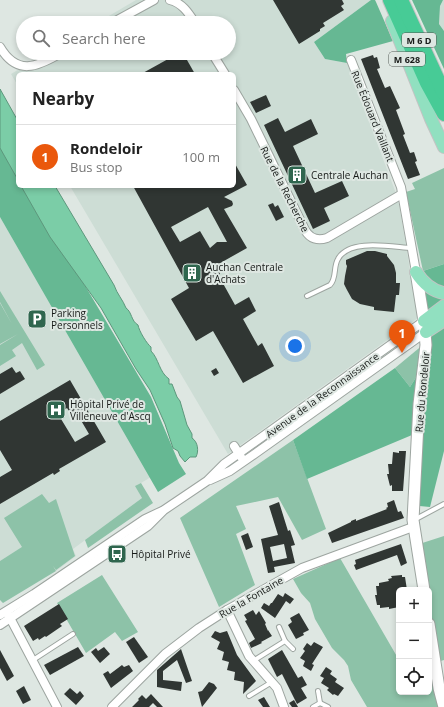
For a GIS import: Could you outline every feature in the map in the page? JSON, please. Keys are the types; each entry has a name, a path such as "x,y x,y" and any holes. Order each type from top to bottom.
{"highway":[{"name":"M 6 D","path":"390,0 427,83 444,114"},
{"name":"M 6 D","path":"402,0 440,80 444,93"}],"main road":[{"name":"M 628","path":"383,0 431,119 444,147"},
{"path":"416,272 428,286 444,293"},
{"path":"425,327 444,306"},
{"path":"425,327 444,320"}],"street":[{"path":"125,16 154,0"},
{"path":"170,0 177,2 190,16"},
{"path":"0,47 6,56 11,60 26,66 39,65 48,60"},
{"path":"216,60 223,72"},
{"name":"Rue Édouard Vaillant","path":"351,60 397,176 402,194"},
{"name":"Rue de la Recherche","path":"236,93 251,119 305,230 311,237 320,240 327,238 402,194"},
{"name":"Rue du Rondeloir","path":"402,194 425,327 426,345 419,404 413,524 424,587"},
{"name":"Avenue de la Reconnaissance","path":"0,625 6,615 85,564 145,518 164,510 207,481 219,468 242,458 425,327"},
{"path":"234,446 242,458"},
{"name":"Rue la Fontaine","path":"112,707 165,654 199,628 228,610 302,568 413,524"},
{"path":"228,610 249,656 277,688 284,707"},
{"path":"6,615 33,660 57,707"},
{"path":"432,643 444,707"}],"lane":[{"path":"307,296 330,285 334,280 337,260 340,254 347,249 356,246 371,245 412,248"},
{"path":"413,524 444,504"},
{"path":"279,627 285,641 293,649"},
{"path":"33,660 73,634"},
{"path":"252,661 285,641"},
{"path":"249,696 272,682"},
{"path":"318,691 320,703"},
{"path":"313,707 320,703"},
{"path":"320,703 328,707"}],"shaded area":[{"name":"Auchan Centrale d'Achats","path":"136,0 371,0 314,42 325,59 347,63 397,196 418,318 228,454 71,188 236,188 236,72 16,72 16,83 11,74 34,60 236,60 236,16 109,16"},
{"path":"371,0 375,0 393,41 346,54 347,63 325,59 314,42"},
{"path":"412,0 443,0 440,6 439,24 444,31 444,69"},
{"path":"443,0 444,31 439,24 440,6"},
{"path":"0,89 16,117 16,176 0,148"},
{"path":"0,143 16,170 16,188 27,188 151,397 179,463 186,474 158,492 0,217"},
{"path":"444,168 444,264 423,271 406,192 415,189 412,183"},
{"path":"22,188 56,188 126,308 138,325 145,340 151,347 151,351 161,369 169,379 169,384 172,384 180,401 187,425 192,434 192,438 197,444 198,449 196,457 190,457 185,462 178,451 173,448 165,424 150,390 136,369 101,308 50,237"},
{"name":"Hôpital Privé de Villeneuve d'Ascq","path":"0,217 151,477 136,486 142,498 73,549 76,556 56,571 36,539 0,561 0,344 17,333 0,303"},
{"path":"444,264 444,451 430,507 409,505 412,435 307,479 293,440 395,368 410,387 428,358 423,271"},
{"path":"0,291 45,365 37,370 22,343 12,350 16,356 0,366 0,345 18,334 0,344 0,303 12,324 0,302"},
{"path":"430,339 428,358 410,387 395,368"},
{"path":"293,440 326,529 302,540 278,497 236,506 246,529 236,534 255,585 219,607 180,518"},
{"path":"141,483 153,503 88,548 85,540 142,498 135,486"},
{"path":"42,494 49,503 56,499 75,556 56,570 53,566 56,571 3,603 0,600 0,561 22,547 4,518"},
{"path":"444,536 444,660 437,662 432,639 432,587 428,587 413,546"},
{"path":"340,558 396,655 396,695 432,695 432,676 438,707 367,707 351,680 348,666 332,648 315,619 310,603 301,593 293,579"},
{"path":"102,575 138,632 122,641 115,632 86,653 57,603"}],"building":[{"path":"273,0 342,0 344,4 341,6 344,10 323,23 325,26 320,29 320,31 299,44"},
{"path":"373,55 374,58 377,57 380,68 377,69 385,88 390,86 400,108 396,110 405,134 403,135 410,153 414,152 417,161 415,162 420,175 408,179 361,59"},
{"path":"166,60 187,60 194,72 145,72"},
{"path":"266,95 271,106 256,113 250,102"},
{"name":"Centrale Auchan","path":"278,118 285,132 311,119 318,134 293,146 315,193 342,181 349,196 324,208 330,221 313,229 264,125"},
{"name":"Auchan Centrale d'Achats","path":"236,166 247,185 224,197 232,201 233,204 232,206 224,209 247,248 215,266 220,273 220,278 235,305 249,297 256,311 243,319 258,346 262,343 274,366 243,383 213,331 196,341 171,299 189,288 134,188 236,188","holes":["208,207 227,242 217,242 210,248 200,231 180,242 171,227"]},
{"path":"273,203 275,207 278,205 284,217 276,221 268,205"},
{"path":"367,251 387,254 394,265 396,283 400,283 399,295 396,295 394,312 374,310 374,307 360,304 352,299 344,284 347,266 346,260"},
{"path":"12,367 16,373 20,371 25,379 0,394 0,374"},
{"path":"216,368 219,373 214,376 211,371"},
{"path":"70,380 106,442 59,469 60,471 54,475 53,473 0,504 0,477 12,470 0,450 0,421","holes":["67,408 75,420 79,417 89,434 75,442 58,414"]},
{"path":"399,451 406,451 403,491 392,491 392,485 390,486 387,474 389,474 388,464 392,464 393,452 399,453"},
{"path":"394,500 398,512 401,511 404,518 332,543 328,533 351,521 356,519 356,521 387,509 387,503"},
{"path":"279,502 288,531 290,530 295,545 291,546 295,563 274,567 275,572 268,573 261,539 278,535 269,506","holes":["284,544 287,558 273,561 270,547"]},
{"path":"248,533 253,547 246,550 241,536"},
{"path":"401,544 407,563 401,566 397,555 356,570 354,565 356,564 355,560"},
{"path":"402,575 402,577 405,577 407,587 396,587 396,608 389,609 389,607 380,608 380,605 377,605 375,595 377,595 376,586 379,586 379,583 389,581 388,579 392,578 391,576"},
{"path":"285,593 294,599 290,604 286,601 275,618 261,608 264,603 269,606 278,594 283,597"},
{"path":"59,604 68,619 60,624 62,626 46,637 45,636 39,640 38,638 33,641 24,626"},
{"path":"253,610 256,615 259,611 266,623 265,624 268,631 272,636 251,648 249,643 255,639 245,621 247,620 244,615"},
{"path":"299,613 309,630 303,633 304,635 296,639 288,625 292,622 290,618"},
{"path":"215,631 220,633 227,631 237,655 256,681 243,694 244,682 234,680 235,672 227,670 229,662 222,660 224,652 217,649 220,642 211,637"},
{"path":"134,637 148,657 139,663 126,642"},
{"path":"314,642 323,647 312,664 314,665 311,671 303,666 305,661 300,658 305,651 303,649 307,643 311,646"},
{"path":"78,647 84,656 50,675 44,665"},
{"path":"104,647 110,654 100,663 91,652 96,648 98,651"},
{"path":"181,649 192,681 186,683 177,660 163,671 163,680 182,682 181,691 157,687 157,670"},
{"path":"0,650 14,676 7,681 0,668"},
{"path":"282,650 298,678 302,676 307,685 301,688 307,698 297,704 282,674 277,677 268,659"},
{"path":"122,665 124,667 129,665 133,671 111,688 103,674 108,671 110,674"},
{"path":"326,667 332,671 330,674 337,679 335,682 344,688 338,696 333,695 327,690 329,688 321,683 324,678 320,676"},
{"path":"209,682 214,684 217,688 202,707 198,692 202,691"},
{"path":"24,686 31,700 23,704 16,691"},
{"path":"70,688 77,694 80,691 84,696 76,705 64,694"},
{"path":"151,694 163,707 157,707 153,703 149,707 132,707 142,695 146,699"},
{"path":"264,697 270,707 263,707 258,700"},
{"path":"294,700 298,707 292,707 289,703"}],"place":[{"name":"Centrale Auchan","path":"297,175"},
{"name":"Auchan Centrale d'Achats","path":"192,273"},
{"name":"Parking Personnels","path":"37,319"},
{"name":"Rondeloir","path":"402,353"},
{"name":"Hôpital Privé de Villeneuve d'Ascq","path":"56,410"},
{"name":"Hôpital Privé","path":"117,554"}]}
